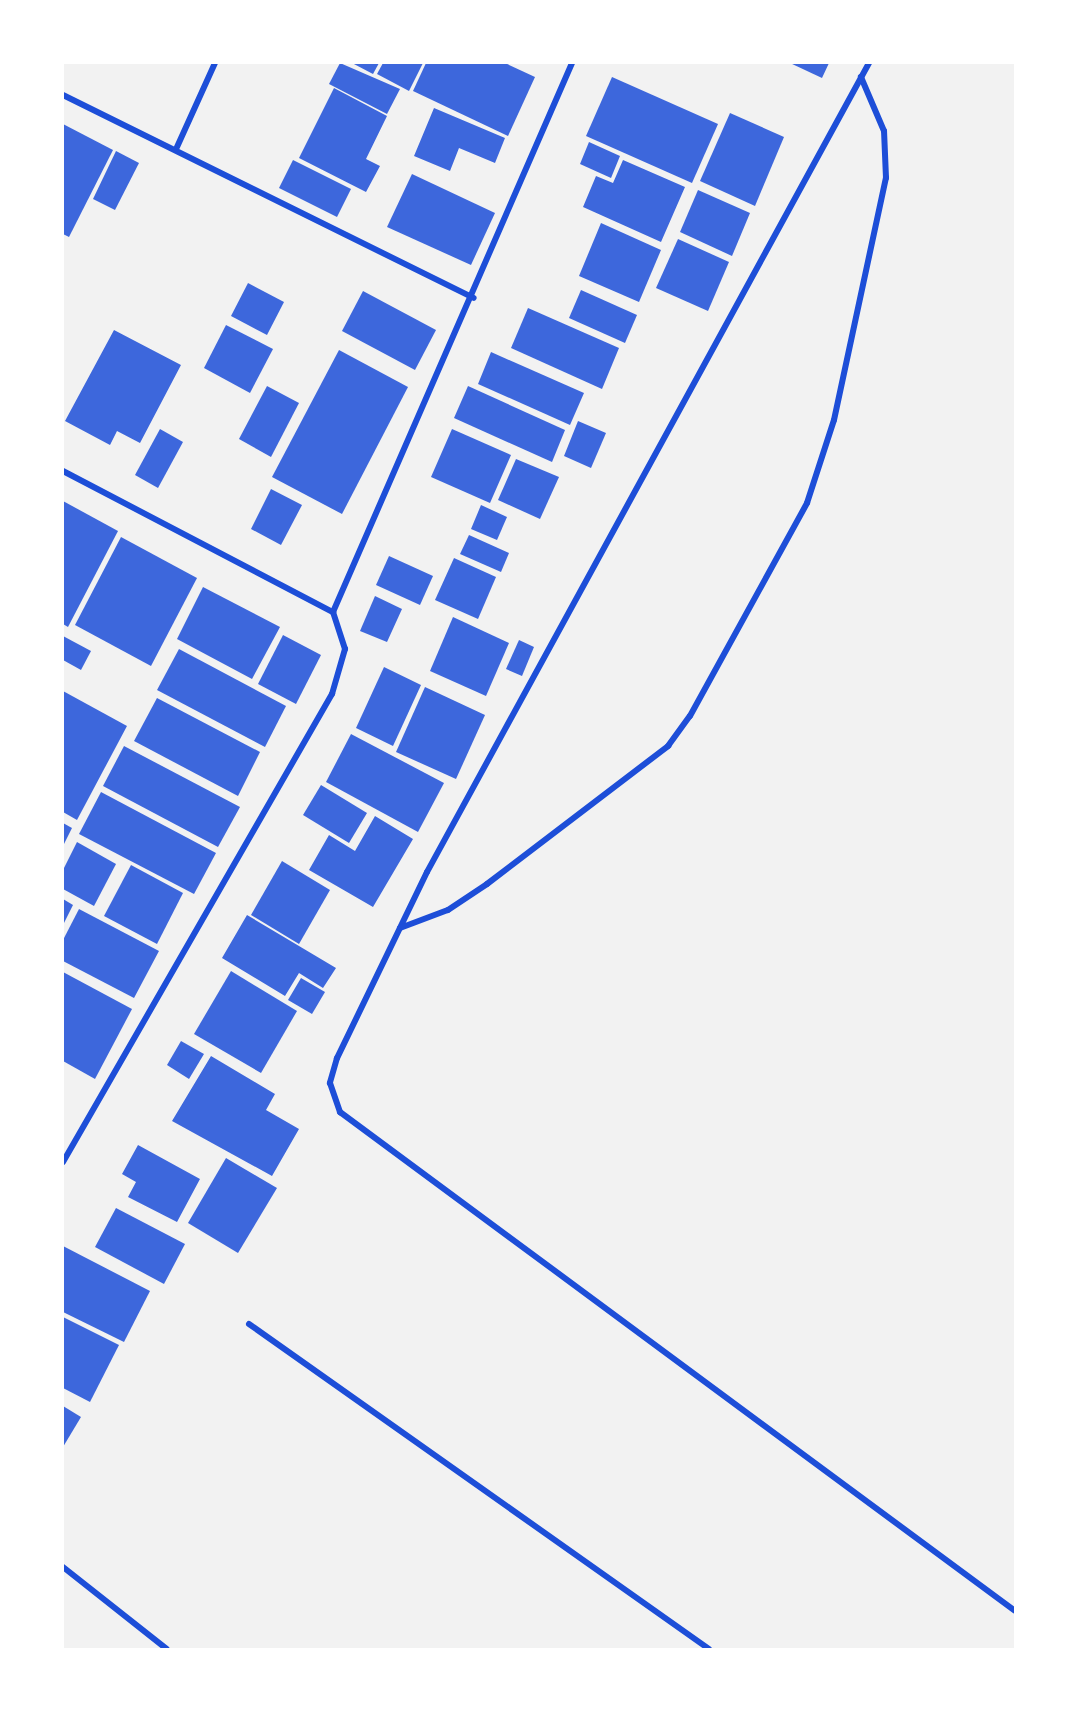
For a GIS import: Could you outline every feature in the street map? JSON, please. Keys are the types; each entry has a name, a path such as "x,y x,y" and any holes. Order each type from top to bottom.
{"street":[{"path":"177,147 215,63"},
{"path":"63,1162 332,694 345,649 333,612 473,298 572,63"},
{"path":"869,63 399,928 337,1058 330,1083 340,1112 1015,1611"},
{"path":"399,928 448,910 487,884 668,746 690,716 807,503 832,431 886,178 884,131 861,77"},
{"path":"63,95 177,147 473,298"},
{"path":"63,471 333,612"},
{"path":"249,1324 709,1649"},
{"path":"63,1567 167,1649"}],"building":[{"path":"340,63 400,89 387,114 329,84"},
{"path":"352,63 379,63 373,74"},
{"path":"383,63 423,63 409,91 377,74"},
{"path":"426,63 505,63 535,77 508,136 413,91"},
{"path":"790,63 829,63 822,78"},
{"path":"612,77 718,124 692,183 586,136"},
{"path":"334,88 387,116 366,159 380,166 366,192 299,158"},
{"path":"434,108 505,138 495,163 459,148 450,171 414,156"},
{"path":"730,113 784,137 755,206 700,181"},
{"path":"63,124 113,150 69,237 63,234"},
{"path":"589,142 620,156 611,178 580,164"},
{"path":"116,151 139,163 115,210 93,199"},
{"path":"293,160 351,189 337,217 279,188"},
{"path":"623,160 685,187 661,242 583,207 596,176 613,183"},
{"path":"412,174 495,213 471,265 387,227"},
{"path":"698,190 750,213 732,256 680,232"},
{"path":"601,223 661,250 639,302 579,276"},
{"path":"678,239 729,262 708,311 656,288"},
{"path":"248,283 284,302 267,335 231,316"},
{"path":"581,290 637,315 625,343 569,318"},
{"path":"363,291 436,330 415,370 342,331"},
{"path":"528,308 619,348 602,389 511,348"},
{"path":"226,325 273,349 250,393 204,368"},
{"path":"114,330 181,365 140,443 117,431 110,445 65,421"},
{"path":"339,350 408,387 342,514 272,477"},
{"path":"491,352 584,393 570,425 478,384"},
{"path":"267,386 299,403 271,457 239,439"},
{"path":"468,386 565,430 552,462 454,418"},
{"path":"578,421 606,433 591,468 564,456"},
{"path":"160,429 183,442 158,488 135,475"},
{"path":"452,429 511,455 490,503 431,477"},
{"path":"516,459 559,477 540,519 498,500"},
{"path":"271,489 302,505 281,545 251,529"},
{"path":"63,501 118,531 68,627 63,624"},
{"path":"481,505 507,517 497,540 471,529"},
{"path":"469,535 509,553 501,572 460,554"},
{"path":"121,537 197,578 151,666 75,625"},
{"path":"389,556 433,576 420,605 376,585"},
{"path":"454,558 496,577 478,619 435,600"},
{"path":"203,587 280,627 252,679 177,639"},
{"path":"375,596 402,609 387,642 360,631"},
{"path":"453,617 509,643 486,696 430,671"},
{"path":"283,635 321,655 296,704 258,684"},
{"path":"63,636 91,651 81,670 63,660"},
{"path":"519,640 534,647 522,676 506,669"},
{"path":"179,649 286,706 265,747 157,690"},
{"path":"384,667 421,685 393,746 356,728"},
{"path":"425,687 485,715 456,779 396,752"},
{"path":"63,691 127,726 77,820 63,812"},
{"path":"157,698 260,752 238,796 134,741"},
{"path":"351,734 444,783 418,832 326,782"},
{"path":"124,746 240,807 218,847 103,786"},
{"path":"321,785 367,813 349,843 303,815"},
{"path":"101,792 216,853 194,894 79,834"},
{"path":"375,816 413,839 373,907 309,870 329,835 355,851"},
{"path":"63,823 72,828 63,846"},
{"path":"77,842 116,864 94,906 63,889 63,870"},
{"path":"282,861 330,890 299,944 251,915"},
{"path":"131,865 183,893 157,944 104,916"},
{"path":"63,899 73,905 63,925"},
{"path":"79,909 159,951 134,998 63,961 63,940"},
{"path":"247,915 336,968 323,988 299,973 285,996 222,958"},
{"path":"231,971 297,1011 261,1073 194,1034"},
{"path":"63,972 132,1009 95,1079 63,1061"},
{"path":"301,978 325,992 312,1014 288,1000"},
{"path":"181,1041 204,1054 189,1079 167,1065"},
{"path":"211,1056 275,1094 266,1110 299,1129 272,1176 172,1121"},
{"path":"138,1145 200,1179 177,1222 128,1197 136,1182 122,1174"},
{"path":"226,1158 277,1188 238,1253 188,1223"},
{"path":"116,1208 185,1244 164,1284 95,1247"},
{"path":"63,1246 150,1291 124,1342 63,1312"},
{"path":"63,1317 119,1345 90,1402 63,1388"},
{"path":"63,1406 81,1417 63,1447"}]}
